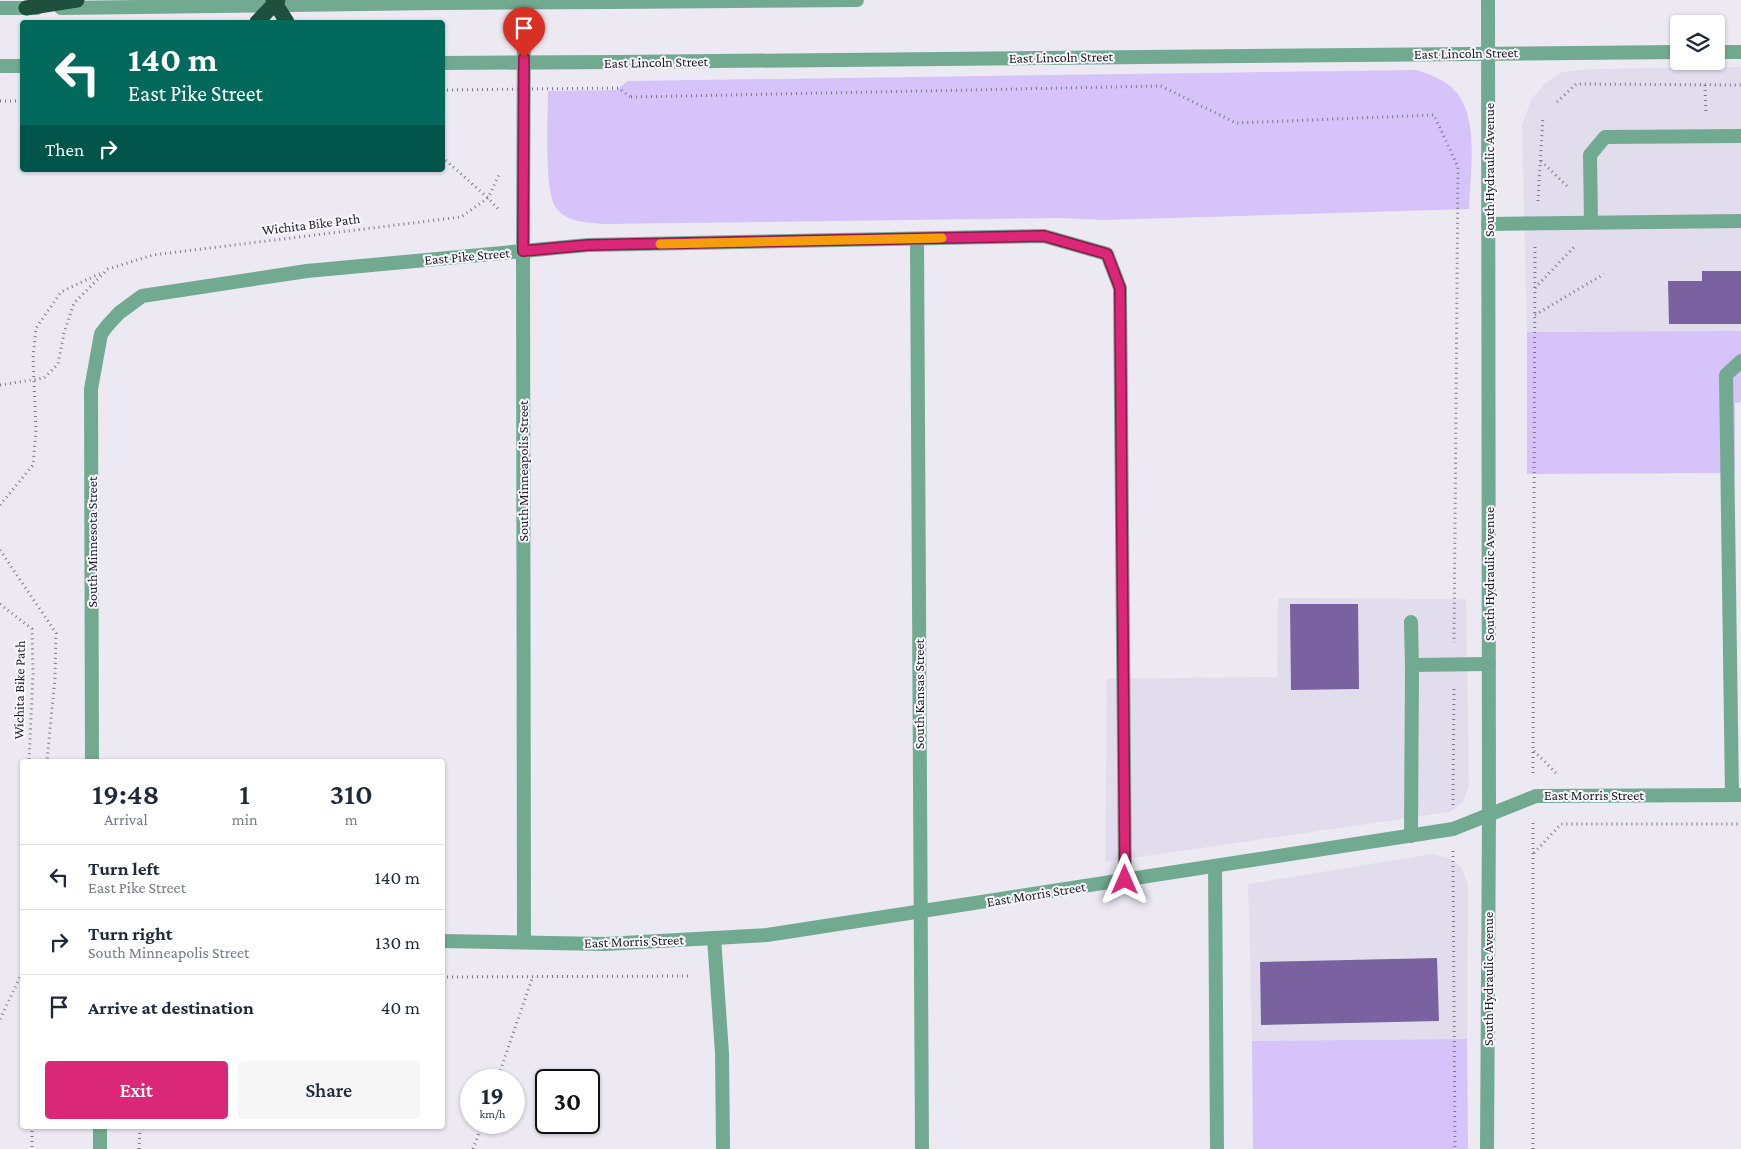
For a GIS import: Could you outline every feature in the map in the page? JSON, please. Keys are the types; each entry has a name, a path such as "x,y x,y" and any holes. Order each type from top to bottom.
{"highway":[{"path":"26,8 77,0"},
{"path":"259,20 275,2 286,20"}],"street":[{"name":"South Minneapolis Street","path":"524,0 524,942"},
{"path":"0,8 275,2 438,3 857,0"},
{"name":"South Hydraulic Avenue","path":"1487,1149 1489,815 1488,0"},
{"name":"East Lincoln Street","path":"445,63 1489,52 1670,52"},
{"path":"1725,52 1741,52"},
{"path":"0,66 20,66"},
{"path":"1591,222 1590,155 1605,137 1741,136"},
{"path":"1488,224 1741,221"},
{"name":"East Pike Street","path":"107,326 142,296 307,271 588,245 1044,236 1107,254 1120,288 1125,880"},
{"name":"South Kansas Street","path":"917,239 922,1149"},
{"name":"South Minnesota Street","path":"92,759 91,389 102,334 107,326"},
{"path":"1736,795 1726,375 1741,361"},
{"path":"1411,622 1411,836"},
{"path":"1412,665 1489,664"},
{"name":"East Morris Street","path":"445,941 605,944 766,934 1453,830 1533,797 1736,795"},
{"path":"1216,866 1217,1149"},
{"path":"714,938 722,1053 723,1149"},
{"path":"100,1129 100,1149"}],"path":[{"path":"499,93 500,84"},
{"path":"1557,102 1576,84 1741,85"},
{"path":"1705,85 1706,120"},
{"path":"445,90 618,88 631,97 1161,86 1236,123 1434,115 1458,167 1453,830 1455,1149"},
{"path":"0,101 20,101"},
{"path":"1533,1149 1534,288 1543,116"},
{"path":"445,160 500,211 523,212"},
{"path":"1540,161 1571,190"},
{"name":"Wichita Bike Path","path":"0,385 44,378 58,364 64,333 74,303 108,269 153,255 460,217 488,198 500,174"},
{"path":"1534,288 1579,242"},
{"path":"0,505 33,465 36,430 33,358 36,328 61,292 105,272"},
{"path":"1534,315 1604,274"},
{"path":"0,550 56,633 55,678 47,759"},
{"name":"Wichita Bike Path","path":"0,604 32,629 33,674 28,759"},
{"path":"1533,854 1561,824 1741,824"},
{"path":"501,1069 533,976"},
{"path":"445,977 689,976"},
{"path":"0,1019 20,977"},
{"path":"32,1129 32,1149"},
{"path":"139,1149 140,1129"},
{"path":"473,1149 479,1134"}],"shaded area":[{"path":"1725,67 1741,67 1741,331 1527,332 1522,125 1531,100 1544,84 1562,72 1592,69 1670,68 1670,70 1725,70"},
{"path":"1416,70 1439,79 1451,87 1460,98 1467,112 1472,144 1469,209 1103,220 1061,218 604,224 577,221 564,215 555,206 549,184 547,151 548,91 616,90 628,81"},
{"path":"1741,331 1741,402 1735,403 1735,473 1527,474 1527,332"},
{"path":"1278,598 1466,599 1469,785 1463,802 1450,812 1105,862 1107,679 1277,677"},
{"path":"1431,854 1450,858 1462,868 1468,886 1467,1039 1252,1041 1248,884"},
{"path":"1467,1039 1468,1149 1253,1149 1252,1041"}],"building":[{"path":"1702,271 1741,271 1741,324 1669,324 1668,281 1702,281"},
{"path":"1290,604 1358,604 1359,689 1291,690"},
{"path":"1437,958 1439,1021 1261,1025 1260,962"}],"slow traffic":[{"path":"660,244 942,238"}],"route":[{"path":"524,58 523,251 588,245 1044,236 1107,254 1120,288 1125,880"}]}
